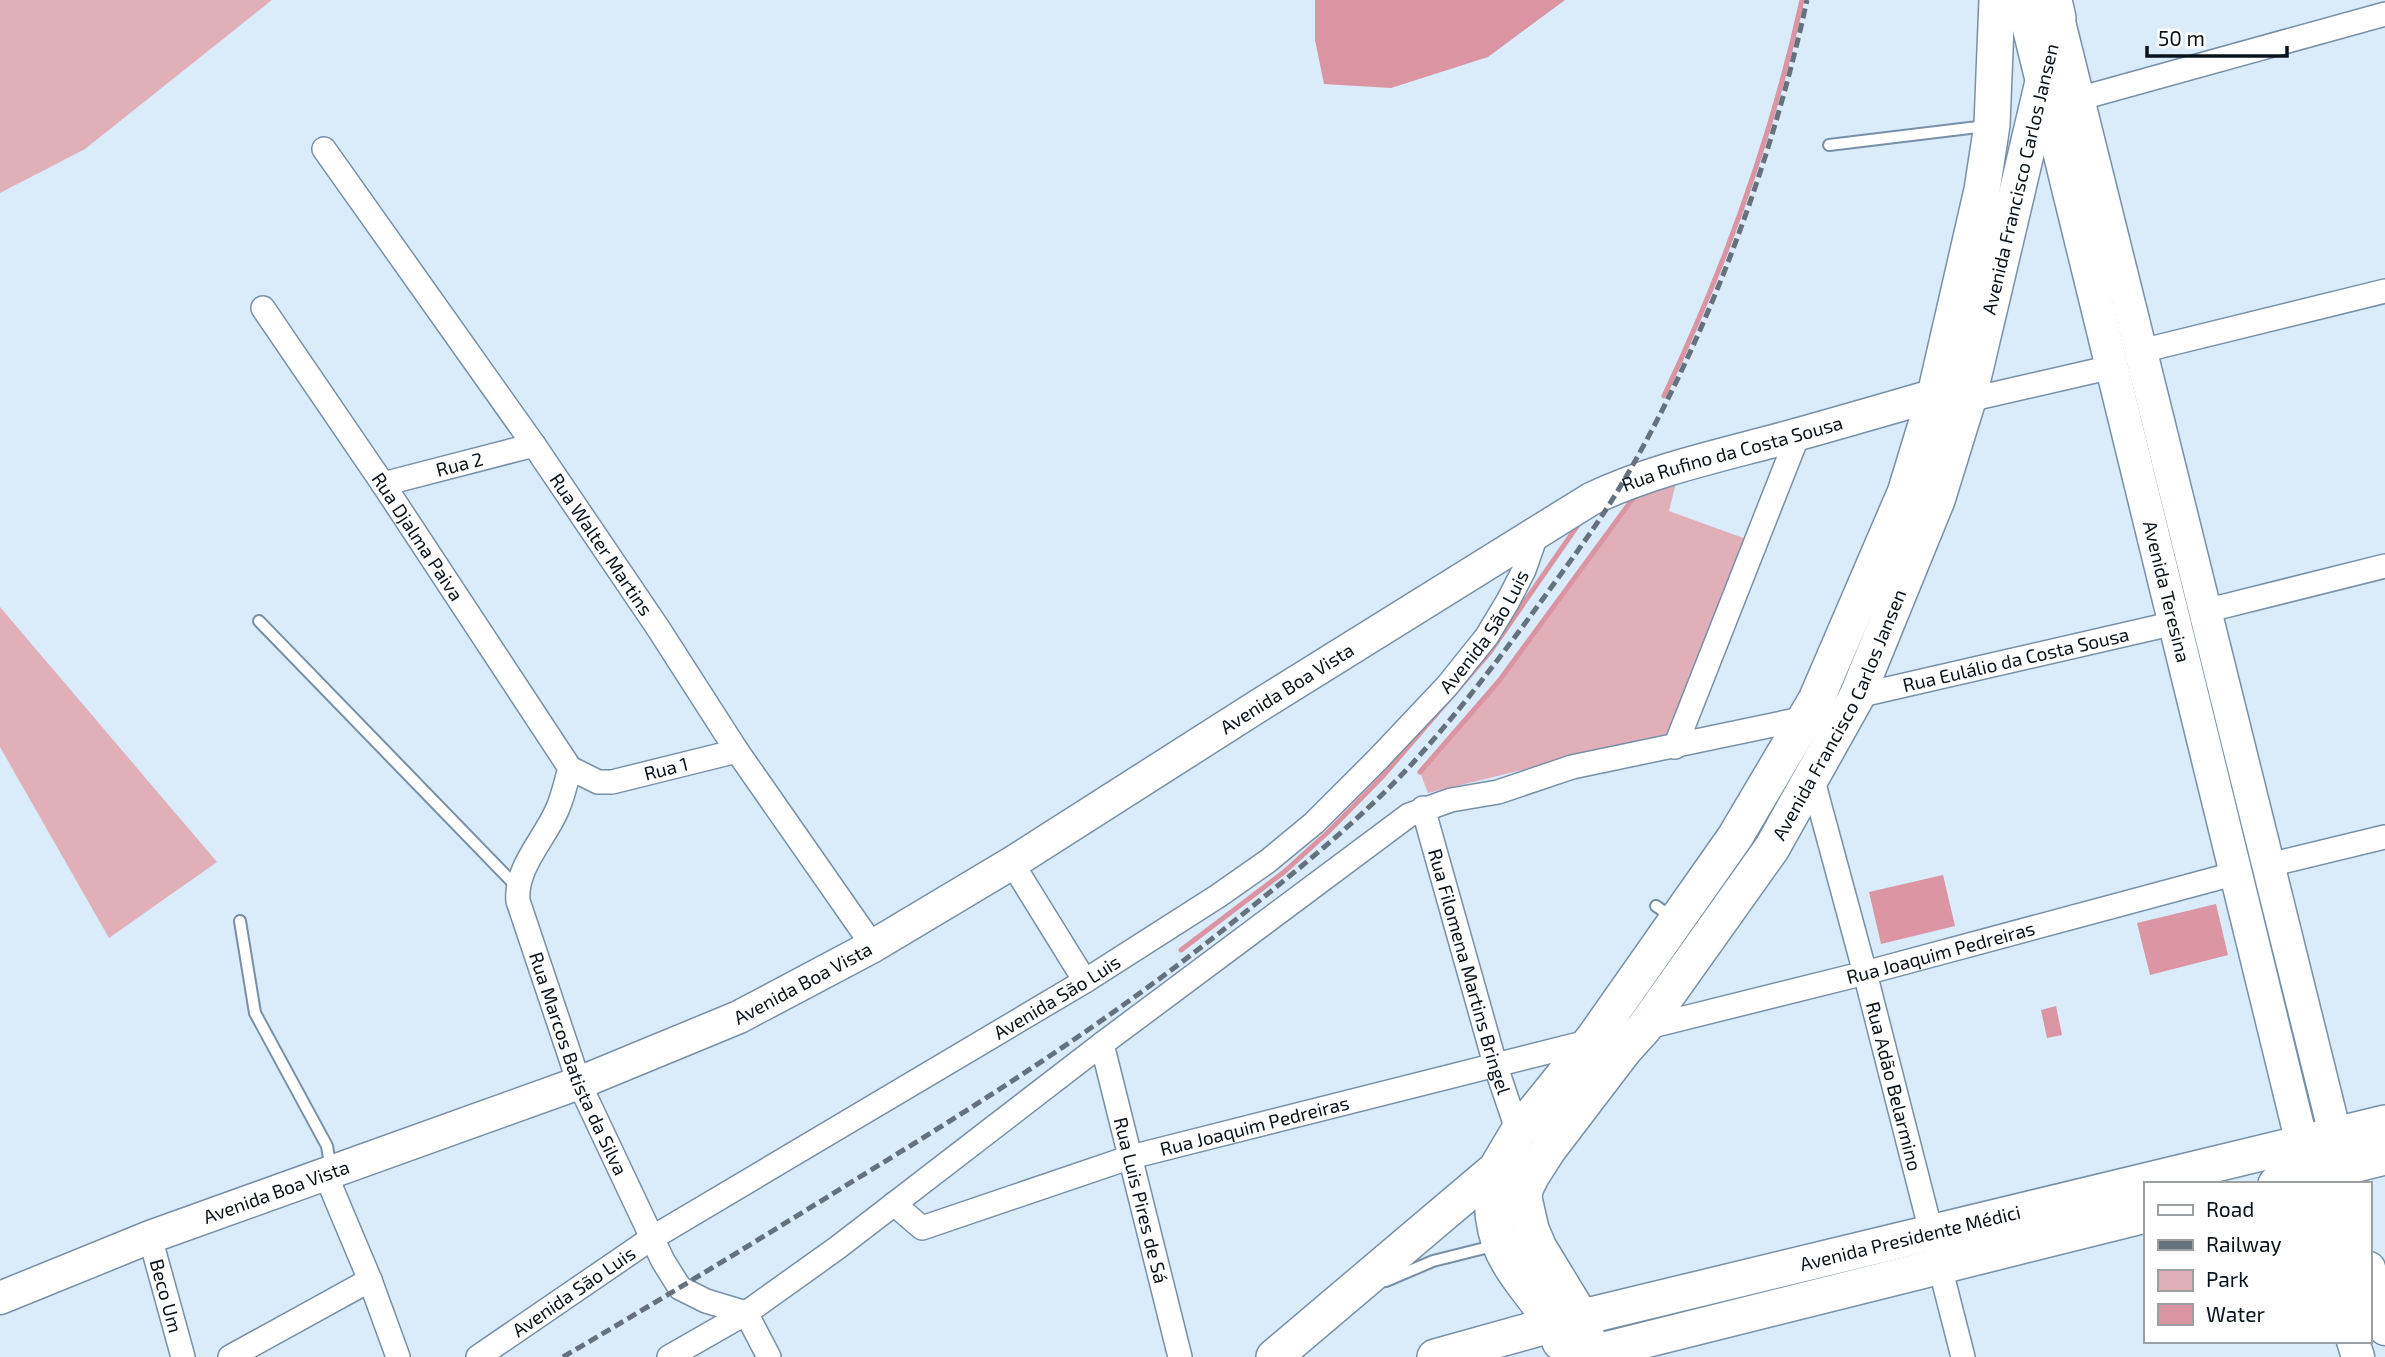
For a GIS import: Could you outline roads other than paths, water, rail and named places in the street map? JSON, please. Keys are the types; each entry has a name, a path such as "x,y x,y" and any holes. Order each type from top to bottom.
{"main road":[{"name":"Avenida Francisco Carlos Jansen","path":"1281,1356 1496,1169 1518,1132 1620,1039 1666,913 1735,837 1806,719 1905,493 1932,397 1942,346 1980,276 1982,190 1992,125 1997,0"},
{"name":"Avenida Teresina","path":"2022,0 2236,873 2325,1165"},
{"name":"Avenida Francisco Carlos Jansen","path":"1578,1356 1545,1258 1531,1229 1524,1198 1525,1189 1620,1039 1772,848 1857,696 1937,500 1932,397 1980,276 2042,82 2056,9"},
{"name":"Avenida Teresina","path":"2056,9 2269,865 2325,1165"},
{"name":"Rua Rufino da Costa Sousa","path":"1538,530 1622,484 1662,470 1932,397"},
{"path":"2134,456 2165,449"},
{"name":"Avenida Boa Vista","path":"0,1297 150,1237 579,1083 739,1017 873,946 1012,863 1538,530"},
{"path":"2197,720 2231,711"},
{"name":"Avenida Presidente Médici","path":"2281,1182 2325,1165 2385,1123"},
{"name":"Avenida Presidente Médici","path":"2247,1182 2325,1165 2385,1157"},
{"name":"Avenida Francisco Carlos Jansen","path":"1496,1169 1491,1193 1499,1244"},
{"name":"Avenida Presidente Médici","path":"1578,1356 1935,1250 2144,1204"},
{"name":"Avenida Presidente Médici","path":"1436,1357 1567,1320 1935,1250 2144,1215"},
{"path":"1499,1244 1509,1264 1567,1320"},
{"path":"2371,1276 2385,1329"}],"street":[{"path":"2078,99 2385,14"},
{"name":"Rua Walter Martins","path":"324,149 534,445 658,628 737,751 873,946"},
{"path":"2141,351 2385,291"},
{"name":"Rua Djalma Paiva","path":"263,308 383,484 570,768"},
{"name":"Rua Rufino da Costa Sousa","path":"1932,397 2112,367"},
{"path":"1675,747 1798,435"},
{"name":"Rua 2","path":"383,484 534,445"},
{"name":"Avenida São Luis","path":"478,1357 652,1238 1085,981 1268,861 1314,823 1447,686 1487,636 1524,569 1538,530"},
{"path":"2205,611 2385,566"},
{"name":"Rua Eulálio da Costa Sousa","path":"1857,696 2175,623"},
{"path":"669,1357 746,1312 837,1248 1102,1044 1409,815 1423,808 1498,792 1572,767 1675,747 1770,724 1806,719"},
{"name":"Rua 1","path":"570,768 598,782 612,782 737,751"},
{"path":"517,887 558,809 570,768"},
{"name":"Rua Adão Belarmino","path":"1811,777 1865,973 1963,1357"},
{"name":"Rua Filomena Martins Bringel","path":"1423,808 1495,1064 1518,1132"},
{"path":"2269,865 2385,837"},
{"path":"1012,863 1085,981"},
{"name":"Rua Joaquim Pedreiras","path":"894,1204 922,1228 1131,1157 1495,1064 1620,1039 2236,873"},
{"name":"Rua Marcos Batista da Silva","path":"517,887 518,901 579,1083 652,1238 680,1288 706,1301 746,1312"},
{"name":"Rua Luis Pires de Sá","path":"1102,1044 1180,1357"},
{"path":"325,1173 370,1280 398,1357"},
{"name":"Beco Um","path":"150,1237 183,1357"},
{"path":"230,1357 370,1280"},
{"path":"746,1312 769,1357"}],"lane":[{"path":"1829,145 1992,125"},
{"path":"259,621 517,887"},
{"path":"240,921 255,1013 327,1146 329,1158 325,1173"},
{"path":"1381,1285 1392,1277 1433,1261 1499,1244"},
{"path":"1281,1356 1326,1328"}],"water":[{"path":"1315,0 1565,0 1488,57 1391,88 1324,84 1315,40"},
{"path":"2056,1006 2062,1035 2047,1038 2041,1010"}],"waterway":[{"path":"1664,396 1707,300 1744,202 1776,102 1802,0"},
{"path":"1420,772 1499,681 1637,493"},
{"path":"1181,950 1284,872 1382,777 1490,652 1580,522"}],"railway":[{"path":"563,1357 907,1148 1100,1022 1193,954 1282,882 1348,826 1410,766 1484,677 1571,560 1615,495 1654,427 1709,309 1756,186 1807,0"}]}
